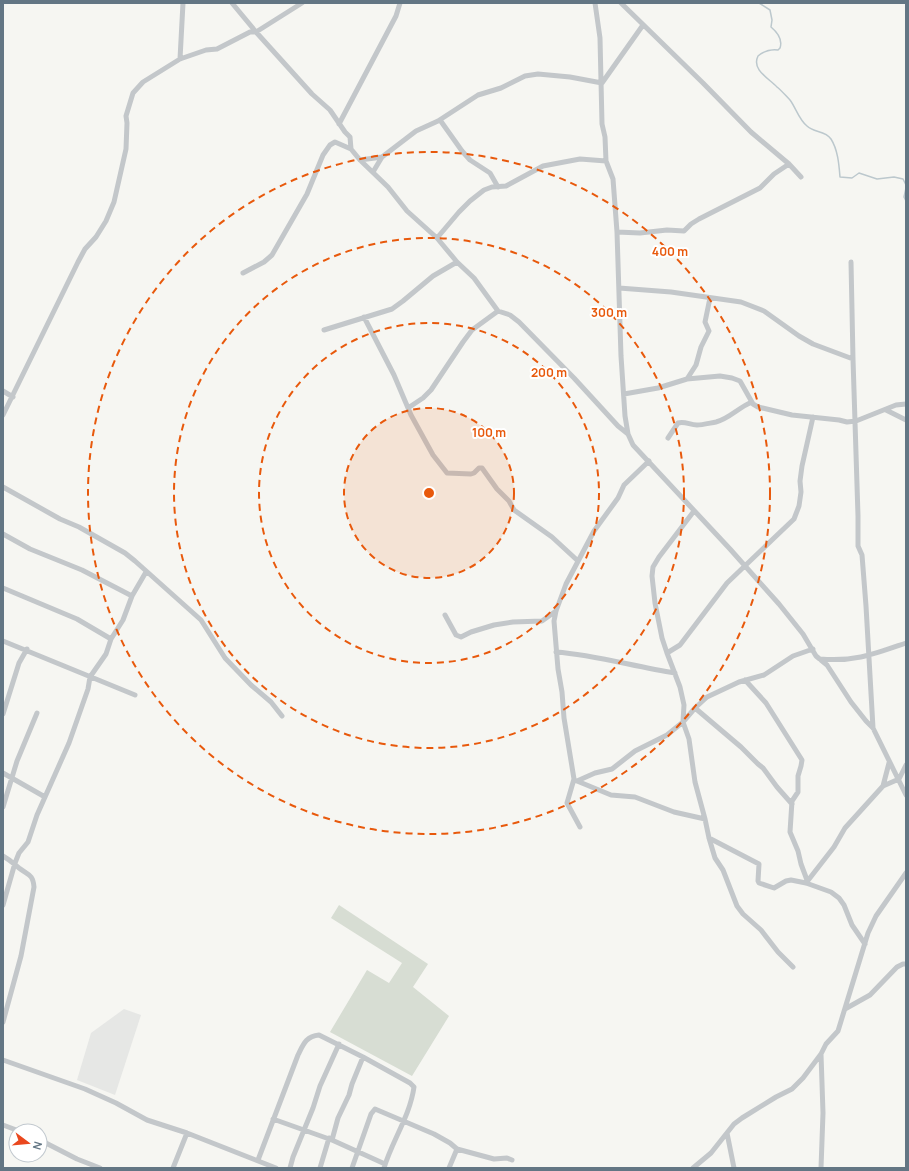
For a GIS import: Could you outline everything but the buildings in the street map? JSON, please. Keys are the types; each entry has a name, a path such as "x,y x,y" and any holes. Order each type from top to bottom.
{"street":[{"path":"180,59 183,3"},
{"path":"232,3 312,94 330,110 350,137 351,149"},
{"path":"3,415 78,262 106,221 114,202 126,149 126,116 133,93 143,82 180,59 206,50 217,49 250,32 256,32 302,3"},
{"path":"339,124 396,16 400,3"},
{"path":"595,3 600,38 602,124 605,137 606,161 613,179 617,232 619,324 625,416 628,434 633,445 791,618 816,656 827,665 851,702 873,728 906,795"},
{"path":"621,3 751,132 789,164 801,177"},
{"path":"602,83 643,25"},
{"path":"373,172 382,157 416,131 440,120 478,95 501,88 525,76 538,74 559,75 602,83"},
{"path":"440,120 462,151 470,160 490,173 498,187"},
{"path":"243,273 264,262 272,255 307,194 326,150 330,145 336,142 351,149 397,197 407,211 437,238 457,262 474,278 498,311 510,314 519,322 574,378 618,426 628,434"},
{"path":"360,160 382,157"},
{"path":"437,238 470,200 484,190 492,187 506,186 542,166 580,159 606,161"},
{"path":"617,232 640,233 667,230 684,231 699,219 760,188 774,174 789,164"},
{"path":"324,330 392,308 403,302 433,276 457,262"},
{"path":"851,262 852,359 856,422 858,546 862,555 873,728"},
{"path":"619,288 671,292 741,302 764,311 813,344 852,359"},
{"path":"687,379 696,365 701,347 709,331 705,322 710,298"},
{"path":"408,408 432,390 472,330 498,311"},
{"path":"364,317 394,374 411,415 433,455 445,472 453,474 471,474 479,468 482,468 497,489 509,501 514,510 552,537 578,561"},
{"path":"624,394 658,388 687,379 720,376 737,379 743,385 752,402 758,407 792,415 856,422 896,405 906,404"},
{"path":"3,391 13,397"},
{"path":"668,438 678,423 684,422 696,425 716,422 752,402"},
{"path":"886,410 906,420"},
{"path":"667,653 680,645 727,583 788,525 796,514 800,498 802,466 813,417"},
{"path":"580,827 567,803 575,780 556,652 554,621 566,584 594,531 618,498 624,485 649,461"},
{"path":"3,487 125,553 201,620 225,658 251,685 271,702 282,716"},
{"path":"694,511 658,557 652,576 655,603 667,653 680,687 684,705 684,722 689,739 695,782 705,819 708,838 715,858 727,879 738,906 743,914 761,930 778,952 793,967"},
{"path":"3,534 30,549 82,570 132,596"},
{"path":"3,905 19,853 28,842 37,816 69,743 88,689 90,677 106,654 111,640 123,620 132,596 146,572"},
{"path":"3,588 77,619 111,640"},
{"path":"445,615 456,635 461,636 494,625 513,622 542,621 556,611"},
{"path":"3,640 135,695"},
{"path":"820,659 846,660 868,656 906,643"},
{"path":"575,780 614,768 635,751 667,735 684,722 695,708 707,697 738,682 764,675 793,656 812,649"},
{"path":"3,714 19,663 27,650"},
{"path":"556,652 594,656 629,663 641,668 675,673"},
{"path":"745,680 766,702 802,760 798,776 798,792 793,799 789,824 790,834 798,851 807,882"},
{"path":"695,708 763,768 792,804"},
{"path":"3,807 17,761 37,713"},
{"path":"883,786 889,763"},
{"path":"807,882 834,847 845,828 883,786 898,779 906,765"},
{"path":"3,773 45,797"},
{"path":"575,780 611,795 636,797 674,812 705,819"},
{"path":"708,838 759,864 759,883 774,888 790,880 807,882 831,892 839,898 844,905 852,925 865,944"},
{"path":"3,856 26,872 33,880 34,888 21,956 5,1006 3,1022"},
{"path":"693,1168 711,1153 734,1124 792,1088 803,1078 821,1054 826,1044 838,1031 865,944 876,916 906,873"},
{"path":"845,1009 870,995 897,967 906,964"},
{"path":"258,1160 273,1119 298,1055 304,1042 313,1035 318,1034 339,1044 410,1083 414,1087 413,1094 403,1121 384,1166 358,1151 330,1139 273,1119"},
{"path":"290,1168 320,1086 339,1044"},
{"path":"820,1168 823,1113 821,1054"},
{"path":"320,1168 338,1118 349,1096 352,1084 363,1057"},
{"path":"3,1060 85,1089 116,1103 147,1120 187,1133 276,1168"},
{"path":"352,1168 371,1114 375,1109 434,1134 450,1143 457,1149 494,1159 507,1158 512,1160"},
{"path":"173,1168 187,1133"},
{"path":"727,1133 734,1168"},
{"path":"48,1144 77,1159 100,1168"},
{"path":"449,1168 457,1149"}],"shaded area":[{"path":"339,905 428,964 413,987 449,1016 412,1076 330,1032 367,970 389,983 402,963 331,918"},
{"path":"124,1009 141,1015 115,1095 77,1080 91,1033"}],"waterway":[{"path":"759,3 770,10 772,20 771,27 779,36 781,45 778,50 767,51 758,56 757,66 762,74 781,90 790,100 804,123 813,130 829,136 837,153 840,177 852,178 859,173 877,179 894,177 903,179 906,185"},
{"path":"906,188 904,197 906,201"}]}
